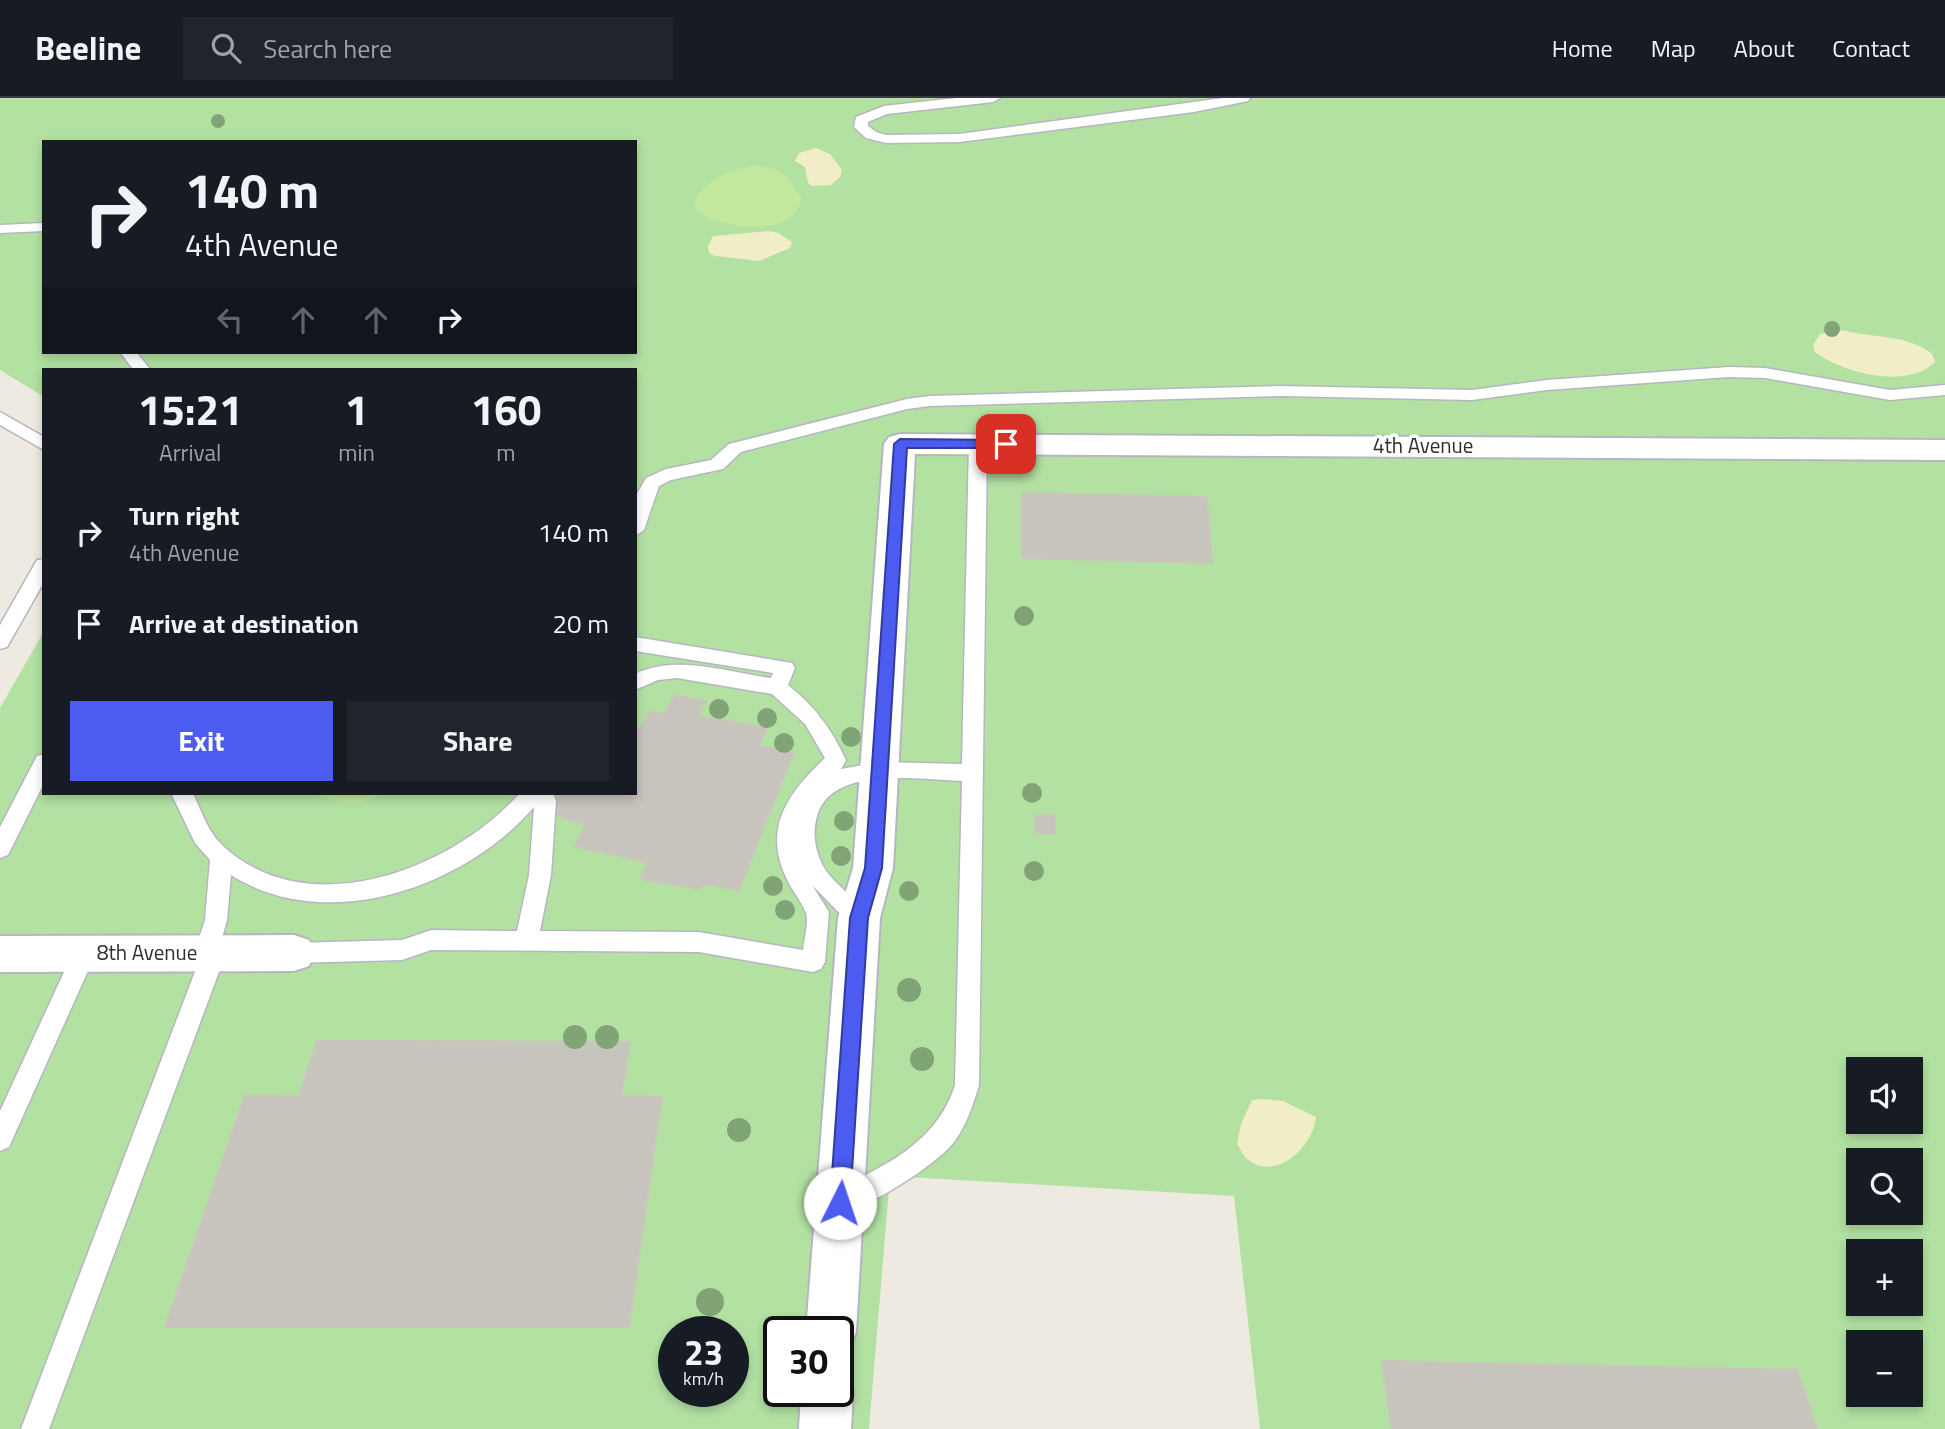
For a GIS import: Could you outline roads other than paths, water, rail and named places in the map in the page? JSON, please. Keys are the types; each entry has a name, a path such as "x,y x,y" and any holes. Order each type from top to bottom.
{"street":[{"name":"4th Avenue","path":"880,771 900,444 1945,450"},
{"path":"832,1316 859,918 873,868 880,771"},
{"name":"8th Avenue","path":"0,954 295,953"},
{"path":"824,1429 826,1407"}],"lane":[{"path":"993,98 884,110 853,120 850,127 869,137 886,139 973,136 1194,108 1243,98"},
{"path":"0,229 42,227"},
{"path":"130,354 141,368"},
{"path":"637,523 645,494 652,482 666,475 717,465 735,448 907,404 1211,391 1354,391 1472,395 1547,385 1729,372 1792,377 1890,394 1945,390"},
{"path":"0,417 42,444"},
{"path":"840,1203 890,1177 941,1139 964,1095 969,1051 978,444"},
{"path":"0,642 42,568"},
{"path":"637,644 785,668 777,687"},
{"path":"295,953 402,950 431,940 699,942 813,962 818,912 797,883 788,855 786,826 798,800 836,760 828,742 803,706 777,687 677,671 655,673 637,682"},
{"path":"0,849 42,766"},
{"path":"859,918 813,872 801,831 812,800 839,777 880,771 973,773"},
{"path":"183,795 211,848 233,866 280,888 327,893 384,888 421,873 493,831 531,795"},
{"path":"527,941 540,875 545,801 543,795"},
{"path":"35,1429 210,953 216,920 221,856"},
{"path":"0,1139 84,953"}]}
